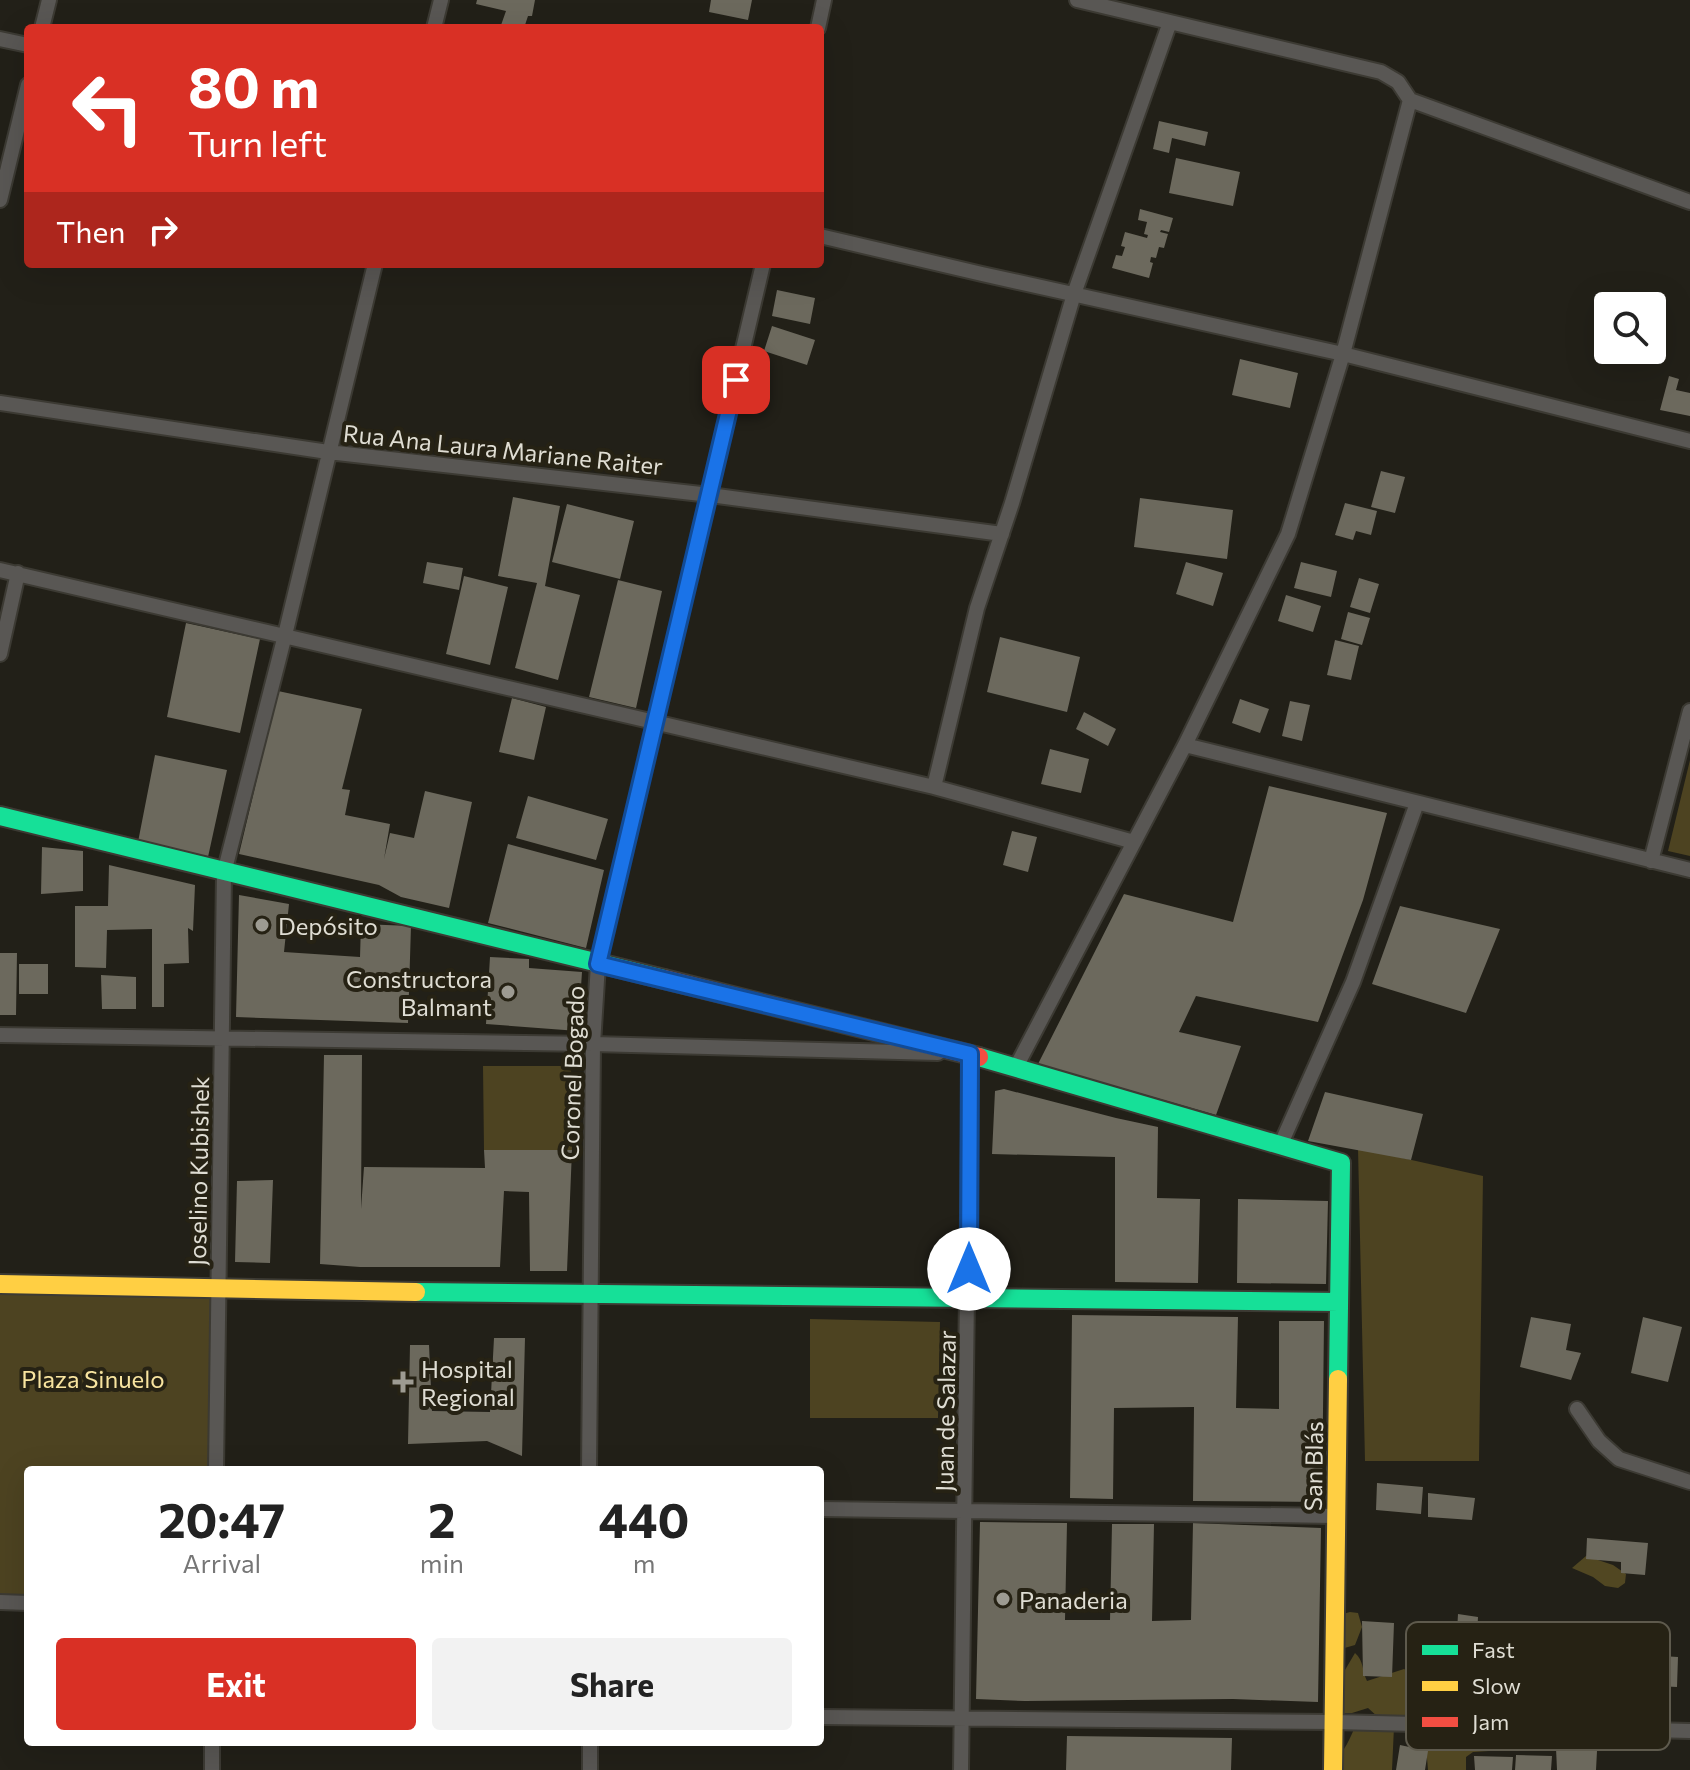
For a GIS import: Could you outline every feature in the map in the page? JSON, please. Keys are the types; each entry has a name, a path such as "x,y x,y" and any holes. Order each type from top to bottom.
{"street":[{"path":"43,24 49,0"},
{"path":"435,24 441,0"},
{"path":"819,24 824,0"},
{"path":"1077,0 1381,72 1398,82 1410,100 1690,202"},
{"path":"934,787 977,608 1074,294 1170,22"},
{"path":"0,39 24,44"},
{"path":"1015,1069 1185,745 1288,534 1343,354 1410,100"},
{"path":"0,200 24,101"},
{"path":"824,237 1343,354 1690,441"},
{"name":"Joselino Kubishek","path":"216,1466 224,873 374,268"},
{"name":"Coronel Bogado","path":"589,1466 593,1044 598,964 762,268"},
{"name":"Rua Ana Laura Mariane Raiter","path":"0,403 328,452 710,495 1002,534"},
{"path":"0,570 934,787 1134,842"},
{"path":"0,654 18,573"},
{"path":"1651,861 1690,711"},
{"path":"1185,745 1690,870"},
{"path":"0,816 970,1054 1280,1146 1353,982 1417,803"},
{"path":"0,1035 593,1044 970,1054"},
{"name":"Juan de Salazar","path":"961,1770 970,1054"},
{"name":"San Blás","path":"1280,1146 1341,1163 1333,1770"},
{"path":"0,1284 590,1295 1339,1302"},
{"path":"1577,1409 1599,1441 1619,1459 1690,1482"},
{"path":"824,1509 1336,1516"},
{"path":"0,1602 24,1603"},
{"path":"824,1717 1406,1724"},
{"path":"1670,1730 1690,1731"},
{"path":"212,1746 212,1770"},
{"path":"590,1746 590,1770"}],"green space":[{"path":"1690,760 1690,856 1668,851"},
{"path":"483,1066 571,1066 572,1150 484,1150"},
{"path":"1358,1148 1483,1176 1479,1461 1365,1461"},
{"name":"Plaza Sinuelo","path":"0,1284 218,1288 216,1466 24,1466 24,1603 0,1602"},
{"path":"810,1319 940,1322 938,1418 810,1418"}],"shaded area":[{"path":"1586,1556 1613,1565 1626,1574 1625,1583 1618,1588 1605,1586 1572,1568"},
{"path":"1358,1613 1362,1627 1355,1645 1341,1649 1339,1615"},
{"path":"1355,1653 1367,1681 1406,1670 1406,1720 1378,1717 1368,1708 1341,1713 1336,1700 1345,1670"},
{"path":"1394,1727 1392,1770 1330,1770 1354,1729"},
{"path":"1420,1750 1505,1750 1473,1752 1466,1757 1466,1770 1428,1770 1427,1758"}],"building":[{"path":"477,0 535,0 532,16 528,16 525,24 501,24 506,11 476,4"},
{"path":"711,0 752,0 748,20 709,12"},
{"path":"1159,121 1208,132 1205,146 1172,138 1169,153 1153,149"},
{"path":"1176,158 1240,172 1233,206 1169,193"},
{"path":"1140,209 1173,218 1169,232 1160,232 1168,234 1164,248 1159,247 1156,258 1151,257 1150,262 1153,263 1149,278 1112,268 1116,255 1122,256 1125,232 1147,238 1148,235 1144,234 1147,222 1138,220"},
{"path":"777,290 815,298 810,324 772,316"},
{"path":"772,326 815,340 807,365 764,351"},
{"path":"1240,359 1298,373 1290,408 1232,395"},
{"path":"1669,376 1679,379 1676,390 1690,393 1690,416 1660,410"},
{"path":"1381,471 1405,477 1395,513 1371,507"},
{"path":"513,497 560,506 545,586 580,595 558,680 515,668 537,583 498,576"},
{"path":"1140,498 1233,510 1227,559 1134,547"},
{"path":"1345,503 1377,511 1371,535 1356,531 1353,540 1335,535"},
{"path":"567,504 634,521 620,579 552,562"},
{"path":"427,562 463,568 459,590 423,583"},
{"path":"1186,562 1223,573 1213,606 1176,594"},
{"path":"1301,562 1337,571 1331,597 1294,588"},
{"path":"464,576 508,587 490,665 446,654"},
{"path":"1359,578 1379,584 1370,613 1350,607"},
{"path":"618,580 662,591 636,708 589,697"},
{"path":"1286,595 1321,606 1313,632 1278,621"},
{"path":"1348,612 1370,618 1362,645 1341,639"},
{"path":"186,623 260,639 240,733 167,717"},
{"path":"1000,637 1080,657 1067,712 987,692"},
{"path":"1335,640 1359,646 1351,680 1327,675"},
{"path":"278,691 362,709 342,789 350,790 345,815 390,824 384,859 390,833 414,838 425,791 472,802 449,908 401,897 379,885 239,854"},
{"path":"512,698 546,707 534,760 499,752"},
{"path":"1240,699 1269,709 1260,733 1232,723"},
{"path":"1290,701 1310,705 1302,741 1282,736"},
{"path":"1084,712 1116,729 1108,746 1076,729"},
{"path":"1050,749 1089,759 1081,793 1041,784"},
{"path":"155,755 227,770 208,857 138,842"},
{"path":"1269,786 1387,813 1363,900 1318,1022 1196,996 1179,1032 1241,1046 1216,1115 1038,1064 1124,894 1233,922"},
{"path":"528,796 608,819 596,860 516,838"},
{"path":"1012,831 1037,837 1028,872 1003,865"},
{"path":"508,844 604,870 586,948 488,923"},
{"path":"42,847 83,851 83,891 41,894"},
{"path":"109,865 195,885 193,931 188,928 189,963 164,964 164,1007 152,1007 152,929 107,930 106,968 75,967 75,906 108,906"},
{"path":"239,895 289,904 284,952 360,957 361,924 411,926 408,1023 236,1017"},
{"path":"1400,906 1500,929 1466,1013 1372,984"},
{"path":"0,953 17,953 16,1015 0,1015"},
{"path":"490,957 529,959 529,968 582,972 578,1031 486,1024"},
{"path":"19,964 48,964 48,994 19,994"},
{"path":"101,975 136,977 136,1009 102,1009"},
{"path":"324,1055 362,1055 361,1209 364,1167 485,1168 484,1150 572,1150 567,1271 530,1271 529,1192 504,1191 500,1267 320,1264"},
{"path":"1004,1089 1158,1127 1157,1198 1200,1199 1198,1283 1115,1282 1115,1157 992,1154 995,1091"},
{"path":"1325,1092 1423,1114 1411,1160 1308,1141"},
{"path":"273,1180 270,1263 235,1262 237,1181"},
{"path":"1238,1199 1328,1201 1326,1284 1237,1283"},
{"path":"1072,1315 1238,1317 1236,1408 1279,1409 1279,1321 1324,1321 1322,1502 1193,1501 1194,1407 1114,1408 1113,1499 1070,1498"},
{"path":"1531,1317 1571,1324 1566,1350 1581,1353 1571,1380 1520,1367"},
{"path":"1643,1317 1682,1327 1668,1382 1631,1373"},
{"path":"494,1338 525,1338 522,1456 487,1441 408,1444 410,1345 429,1345 432,1411 490,1412"},
{"path":"1377,1483 1423,1487 1421,1514 1376,1510"},
{"path":"1428,1493 1475,1498 1472,1520 1428,1517"},
{"path":"980,1522 1067,1523 1065,1620 1110,1620 1112,1524 1154,1524 1152,1621 1191,1620 1193,1523 1321,1528 1318,1702 976,1699"},
{"path":"1587,1538 1648,1543 1645,1575 1621,1573 1621,1562 1586,1559"},
{"path":"1458,1614 1478,1617 1478,1622 1458,1622"},
{"path":"1362,1621 1394,1623 1392,1677 1363,1676"},
{"path":"1670,1656 1678,1657 1677,1687 1670,1687"},
{"path":"1067,1736 1232,1738 1231,1770 1066,1770"},
{"path":"1400,1745 1406,1746 1406,1750 1428,1751 1425,1770 1396,1770"},
{"path":"1556,1750 1597,1751 1596,1770 1557,1770"},
{"path":"1516,1755 1552,1756 1551,1770 1515,1770"},
{"path":"1474,1756 1513,1757 1512,1770 1475,1770"}],"traffic: fast":[{"path":"0,816 664,979"},
{"path":"979,1057 1341,1163 1338,1379"},
{"path":"416,1292 1339,1302"}],"traffic: slow":[{"path":"0,1284 416,1292"},
{"path":"1333,1770 1338,1379"}],"traffic: jam":[{"path":"664,979 979,1057"}],"place":[{"name":"Depósito","path":"262,925"},
{"name":"Constructora Balmant","path":"508,992"},
{"name":"Hospital Regional","path":"403,1382"},
{"name":"Panaderia","path":"1003,1599"}],"route":[{"path":"736,380 598,964 970,1054 969,1269"}]}
